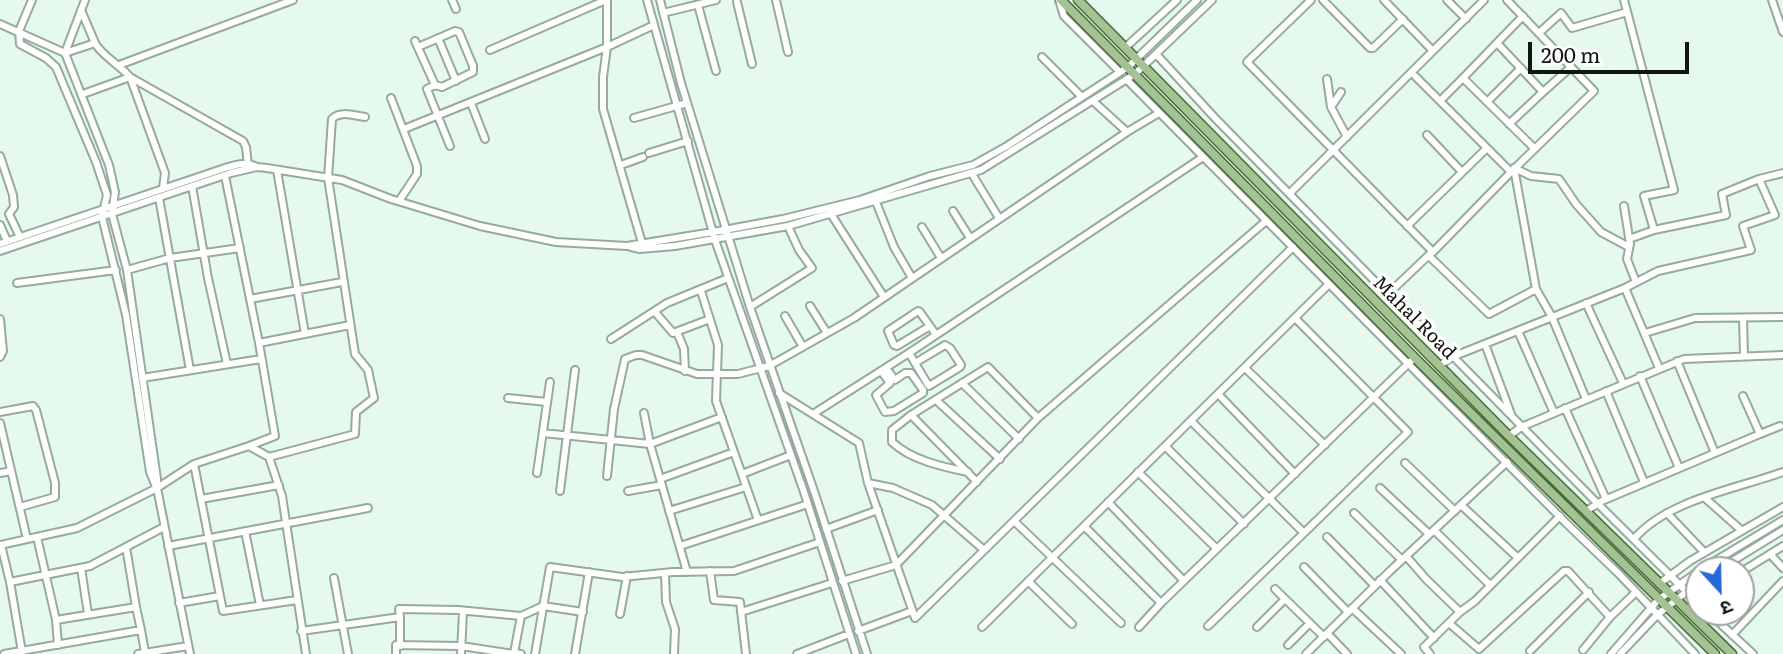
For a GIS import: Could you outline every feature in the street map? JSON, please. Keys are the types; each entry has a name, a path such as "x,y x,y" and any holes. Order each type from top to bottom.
{"main road":[{"name":"Mahal Road","path":"1060,0 1412,360 1715,654"},
{"name":"Mahal Road","path":"1078,0 1439,366 1732,654"}],"street":[{"path":"32,0 19,31 22,46 46,58 59,73 107,195 102,213 140,378 164,527 190,654"},
{"path":"119,65 293,0"},
{"path":"452,0 456,9"},
{"path":"490,50 606,0 607,47 603,110 642,245"},
{"path":"647,0 714,236 808,504 856,654"},
{"path":"660,0 697,138 750,307 867,654"},
{"path":"663,13 716,0"},
{"path":"776,0 788,52"},
{"path":"1060,0 1064,16 1119,72"},
{"path":"1126,47 1177,0"},
{"path":"1142,62 1196,0"},
{"path":"728,234 860,200 930,176 973,165 1119,72 1131,70 1156,54 1212,0"},
{"path":"1311,0 1247,62 1489,314 1536,289"},
{"path":"1322,0 1370,48 1403,19"},
{"path":"1384,0 1433,51"},
{"path":"1447,0 1466,19"},
{"path":"1290,194 1484,0"},
{"path":"1388,294 1594,91 1507,0"},
{"path":"1624,0 1674,190 1644,195 1654,230"},
{"path":"1772,0 1783,32"},
{"path":"739,1 752,64"},
{"path":"65,53 82,3"},
{"path":"82,3 99,49 130,77 238,138 246,147 248,167"},
{"path":"698,5 716,71"},
{"path":"1539,33 1561,13 1572,28 1627,12"},
{"path":"1440,101 1523,16"},
{"path":"0,24 65,53 83,94 109,165 115,192 112,210 127,270 140,378"},
{"path":"404,129 607,47 654,24"},
{"path":"459,32 474,70 471,74 439,88 435,85 417,44 438,38 459,32"},
{"path":"438,38 456,81"},
{"path":"65,53 96,43"},
{"path":"1497,43 1543,92"},
{"path":"1156,54 1388,294 1685,592 1657,615 1624,653"},
{"path":"1042,57 1083,97"},
{"path":"1509,124 1571,66"},
{"path":"1487,102 1521,68"},
{"path":"112,210 163,188 225,168 257,167 342,180 480,226 569,243 642,245 788,226 981,170 1127,80 1131,70"},
{"path":"1412,73 1487,148 1513,170 1531,176 1559,179 1576,204 1601,232 1629,247"},
{"path":"83,94 130,77"},
{"path":"130,77 165,173 163,188"},
{"path":"1463,78 1535,149"},
{"path":"1327,79 1331,107 1347,137"},
{"path":"1127,80 1329,284 1412,360 1507,462 1695,654"},
{"path":"435,85 427,89 450,146"},
{"path":"1331,107 1341,93"},
{"path":"391,98 417,166 416,174 399,201"},
{"path":"1094,101 1127,132"},
{"path":"471,103 485,139"},
{"path":"634,118 687,103"},
{"path":"607,476 614,410 625,359 642,355 697,374 718,375 760,370 769,366 884,297 1159,113"},
{"path":"269,457 355,435 356,412 374,398 369,370 355,354 327,178 332,119 342,114 366,117"},
{"path":"1427,135 1462,172"},
{"path":"621,165 697,138"},
{"path":"1406,226 1487,148"},
{"path":"0,156 13,195 14,207 9,214 20,237"},
{"path":"813,414 909,354 1203,157"},
{"path":"0,225 4,242 159,198 248,167"},
{"path":"277,170 305,334"},
{"path":"1513,170 1536,289 1552,317 1586,399"},
{"path":"1629,239 1654,230 1726,215 1722,194 1759,179 1783,173"},
{"path":"972,174 999,218"},
{"path":"22,652 10,582 0,545 77,528 157,488 194,464 275,436 225,176"},
{"path":"1439,366 1452,357 1625,288 1658,271 1751,250 1742,226 1775,215 1759,179"},
{"path":"192,187 227,364"},
{"path":"159,198 190,370"},
{"path":"876,202 894,247 912,278"},
{"path":"1624,206 1629,239 1628,259 1636,282"},
{"path":"953,211 970,238"},
{"path":"0,251 102,213"},
{"path":"831,214 884,297"},
{"path":"842,581 896,565 1038,418 1266,221"},
{"path":"750,307 812,268 799,250 788,226"},
{"path":"922,227 941,258"},
{"path":"779,393 859,443 867,483 915,618 1293,247"},
{"path":"127,270 204,251 240,248"},
{"path":"17,283 116,270"},
{"path":"611,339 667,303 741,278"},
{"path":"250,299 342,282"},
{"path":"982,627 1329,284"},
{"path":"1625,288 1659,368"},
{"path":"701,291 718,345 716,401 758,520"},
{"path":"1586,303 1623,383"},
{"path":"810,306 827,333"},
{"path":"930,326 897,346 888,331 918,311 930,326 936,335"},
{"path":"655,312 670,331 677,332 710,318"},
{"path":"785,316 803,347"},
{"path":"1645,333 1695,318 1783,317"},
{"path":"1208,626 1408,432 1296,318"},
{"path":"1743,318 1744,356"},
{"path":"0,319 3,351 0,358 9,363"},
{"path":"259,343 350,325"},
{"path":"1518,331 1554,413"},
{"path":"677,332 684,349 685,370"},
{"path":"1485,344 1513,419"},
{"path":"909,354 929,386 942,380 961,365 945,345 915,363"},
{"path":"1509,436 1521,427 1677,361 1783,355"},
{"path":"140,378 261,359"},
{"path":"1139,628 1161,603 1412,360"},
{"path":"1677,361 1715,453"},
{"path":"968,472 930,462 898,447 892,442 892,430 911,415 988,367 1038,418"},
{"path":"1245,368 1325,445"},
{"path":"884,369 892,381"},
{"path":"560,491 575,370"},
{"path":"905,373 911,373 923,393 894,411 887,412 876,395 892,381 905,373"},
{"path":"1640,376 1679,468"},
{"path":"537,472 550,382"},
{"path":"962,383 1019,439"},
{"path":"1606,391 1644,482"},
{"path":"1218,394 1295,474"},
{"path":"1743,396 1760,434"},
{"path":"508,398 547,402"},
{"path":"936,400 1000,459"},
{"path":"0,412 33,406 55,484 55,497 20,507"},
{"path":"1566,408 1606,499"},
{"path":"644,413 650,444 687,572"},
{"path":"911,415 977,482"},
{"path":"543,433 650,444 722,417"},
{"path":"1191,421 1304,533"},
{"path":"0,423 27,539"},
{"path":"1586,512 1597,503 1644,482 1780,426"},
{"path":"249,446 269,457 279,485 306,654"},
{"path":"1165,446 1244,524"},
{"path":"628,491 661,482 734,452"},
{"path":"742,474 791,455"},
{"path":"1306,654 1377,583 1507,462"},
{"path":"1405,463 1518,558"},
{"path":"194,464 223,611 297,600"},
{"path":"0,473 11,471"},
{"path":"1138,472 1217,549"},
{"path":"1634,538 1655,519 1667,513 1783,472"},
{"path":"867,483 893,488 932,505 984,550"},
{"path":"201,499 279,485"},
{"path":"669,511 747,487"},
{"path":"1380,488 1490,585"},
{"path":"1705,498 1741,530"},
{"path":"1108,502 1184,581"},
{"path":"680,546 808,504"},
{"path":"1659,584 1704,552 1783,507"},
{"path":"168,546 368,508"},
{"path":"826,529 878,510"},
{"path":"1354,513 1460,612"},
{"path":"1667,513 1704,552"},
{"path":"1417,654 1560,516"},
{"path":"1723,556 1783,520"},
{"path":"1014,521 1121,623"},
{"path":"1084,526 1161,603"},
{"path":"10,582 80,568 100,561 164,527"},
{"path":"1741,556 1783,530"},
{"path":"245,531 260,605"},
{"path":"37,537 56,620 58,645"},
{"path":"1327,537 1434,638"},
{"path":"535,654 550,567 627,576 734,571 820,542"},
{"path":"1755,563 1783,546"},
{"path":"126,547 141,631 141,653 188,646"},
{"path":"1770,554 1783,568"},
{"path":"1304,567 1401,654"},
{"path":"80,568 88,614"},
{"path":"710,571 714,600 738,600 746,654"},
{"path":"1450,624 1479,649 1562,572 1568,571 1611,617"},
{"path":"575,654 589,572"},
{"path":"665,573 666,602 675,629 674,654"},
{"path":"620,614 627,576"},
{"path":"334,578 348,654"},
{"path":"1611,654 1658,600 1685,579"},
{"path":"1028,581 1072,624"},
{"path":"1732,635 1783,581"},
{"path":"741,612 832,583"},
{"path":"1275,589 1347,654"},
{"path":"1530,650 1589,592"},
{"path":"1583,650 1636,592"},
{"path":"179,603 220,596"},
{"path":"1257,627 1285,599"},
{"path":"400,646 399,609 521,616 543,606 583,612"},
{"path":"56,620 136,607"},
{"path":"461,650 463,611"},
{"path":"858,631 912,611"},
{"path":"396,654 396,645 516,654 521,616"},
{"path":"301,631 400,617"},
{"path":"1289,645 1310,623"},
{"path":"1723,626 1753,654"},
{"path":"5,654 141,631"},
{"path":"797,654 849,634"},
{"path":"1424,647 1430,654"}]}
